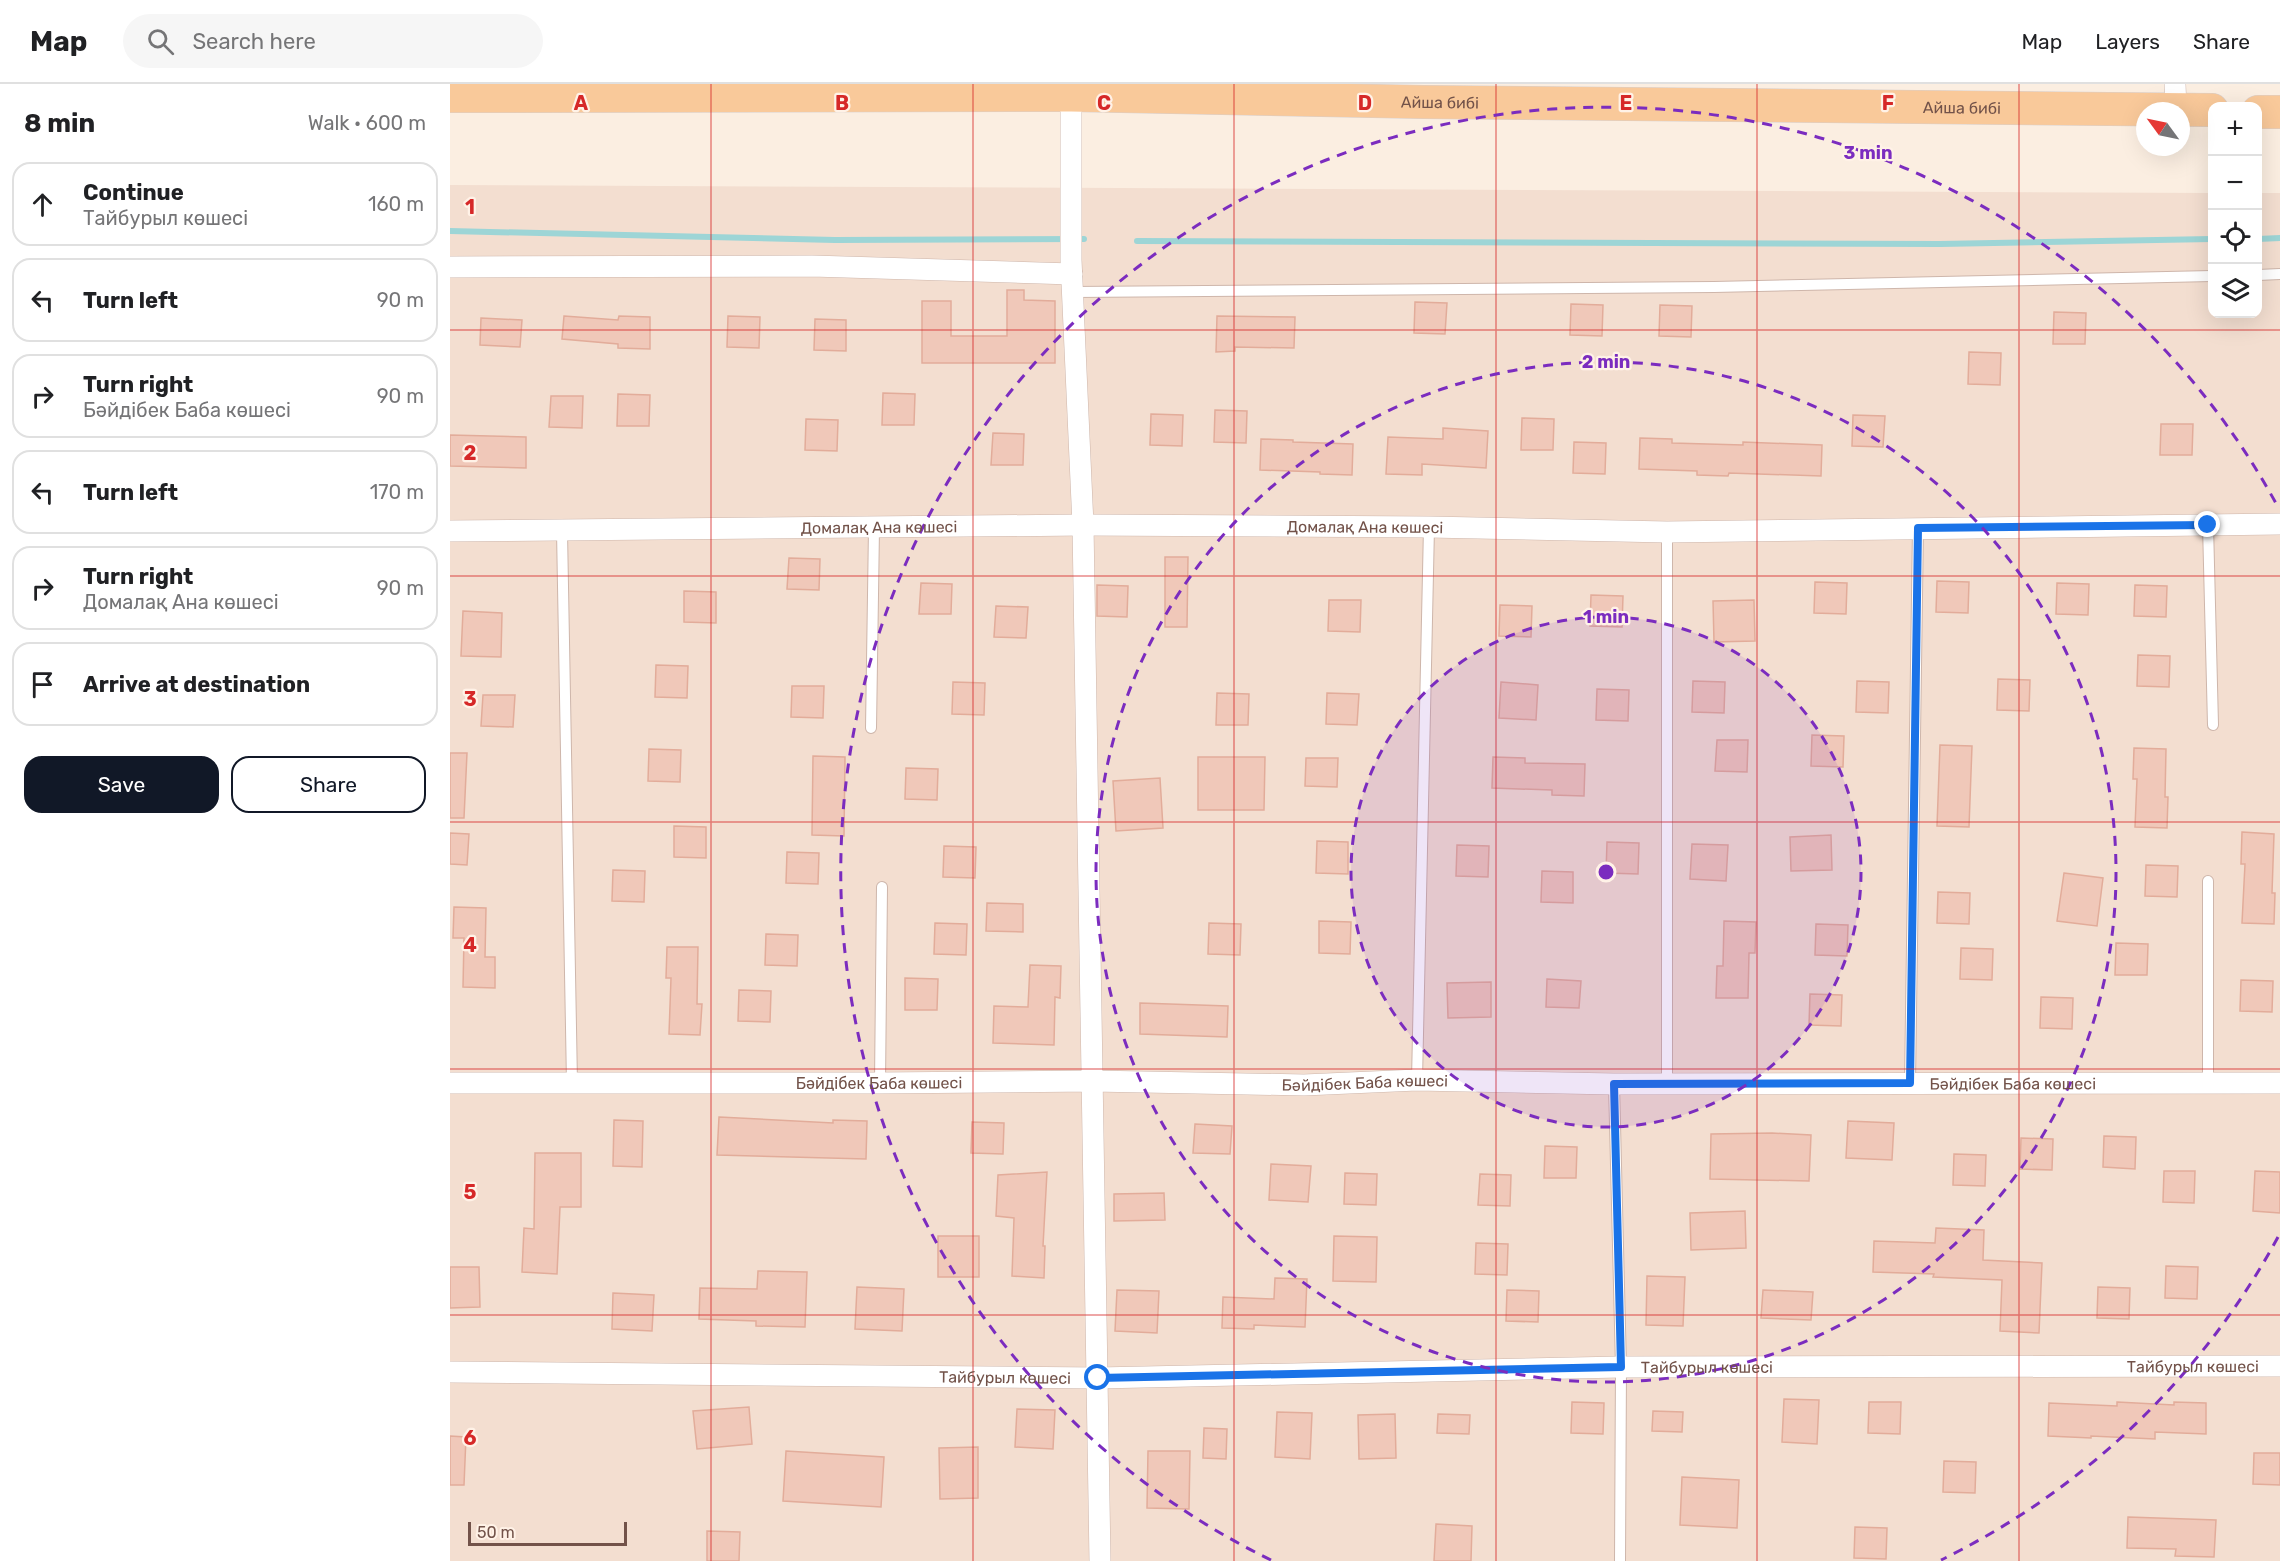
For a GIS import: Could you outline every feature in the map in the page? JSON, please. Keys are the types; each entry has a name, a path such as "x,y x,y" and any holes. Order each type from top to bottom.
{"main road":[{"name":"Айша бибі","path":"450,96 1424,93 2176,96 2208,108"},
{"path":"2262,112 2280,112"}],"street":[{"path":"1071,95 1072,275 1083,525 1100,1561"},
{"path":"450,267 812,266 1072,275"},
{"name":"Домалақ Ана көшесі","path":"450,531 1083,525 1429,527 1667,532 2280,524"},
{"name":"Бәйдібек Баба көшесі","path":"450,1083 1093,1081 1304,1085 1417,1080 1614,1084 2280,1083"},
{"name":"Тайбурыл көшесі","path":"450,1372 1098,1378 1621,1367 2280,1366"}],"lane":[{"path":"2262,275 2280,274"},
{"path":"1072,275 1714,287 2208,276"},
{"path":"2208,525 2213,725"},
{"path":"1417,1080 1429,527"},
{"path":"871,728 874,528"},
{"path":"1910,1083 1918,528"},
{"path":"562,531 572,1083"},
{"path":"1667,532 1667,1084"},
{"path":"2208,881 2208,1083"},
{"path":"880,1083 882,887"},
{"path":"1614,1084 1621,1367 1620,1561"}],"shaded area":[{"path":"450,185 2208,193 2208,318 2262,318 2262,193 2280,193 2280,1561 450,1561"}],"building":[{"path":"1007,290 1024,290 1024,300 1055,301 1055,363 922,363 922,301 951,301 951,336 1007,336"},
{"path":"1415,302 1447,303 1445,334 1414,333"},
{"path":"1571,304 1603,305 1602,336 1570,335"},
{"path":"1660,305 1692,306 1691,337 1659,336"},
{"path":"2054,312 2086,313 2085,344 2053,344"},
{"path":"564,316 618,320 619,316 650,317 650,349 618,348 618,344 562,339"},
{"path":"728,316 760,317 759,348 727,347"},
{"path":"1217,316 1295,317 1294,348 1235,347 1235,351 1216,352"},
{"path":"481,318 522,320 520,347 480,345"},
{"path":"815,319 846,320 846,351 814,350"},
{"path":"1969,352 2001,353 2000,385 1968,384"},
{"path":"883,393 915,394 914,425 882,425"},
{"path":"618,394 650,395 649,426 617,426"},
{"path":"551,396 583,396 582,428 549,427"},
{"path":"1215,410 1247,411 1246,443 1214,442"},
{"path":"1151,414 1183,415 1182,446 1150,445"},
{"path":"1853,415 1885,416 1883,447 1852,446"},
{"path":"1522,418 1554,419 1553,450 1521,450"},
{"path":"806,419 838,420 837,451 805,450"},
{"path":"2161,424 2193,424 2192,455 2160,455"},
{"path":"1443,428 1488,431 1486,468 1422,464 1422,475 1386,474 1388,437 1443,439"},
{"path":"993,433 1024,434 1023,465 991,465"},
{"path":"450,435 526,437 526,468 450,466"},
{"path":"1640,438 1672,439 1672,443 1743,445 1743,442 1822,445 1821,476 1729,473 1728,476 1697,475 1697,471 1639,469"},
{"path":"1261,439 1353,444 1352,475 1260,470"},
{"path":"1574,442 1606,443 1605,474 1573,473"},
{"path":"1165,557 1188,557 1187,627 1165,627"},
{"path":"789,558 820,559 819,590 787,589"},
{"path":"1937,581 1969,582 1968,613 1936,612"},
{"path":"1815,582 1847,583 1846,614 1814,613"},
{"path":"921,583 952,584 951,614 919,614"},
{"path":"2057,583 2089,584 2088,615 2056,614"},
{"path":"1097,585 1128,586 1127,617 1097,616"},
{"path":"2135,585 2167,586 2166,617 2134,616"},
{"path":"684,591 716,592 716,623 684,622"},
{"path":"1591,595 1623,596 1622,627 1590,626"},
{"path":"1329,600 1361,600 1360,632 1328,631"},
{"path":"1754,600 1755,641 1714,642 1713,601"},
{"path":"1500,605 1532,606 1531,637 1499,636"},
{"path":"996,606 1028,607 1026,638 994,637"},
{"path":"463,611 502,613 501,657 461,656"},
{"path":"2138,655 2170,656 2169,687 2137,686"},
{"path":"656,665 688,666 687,698 655,697"},
{"path":"1998,679 2030,680 2029,711 1997,710"},
{"path":"1693,681 1725,682 1724,713 1692,712"},
{"path":"1857,681 1889,682 1888,713 1856,712"},
{"path":"953,682 985,683 984,715 952,714"},
{"path":"1501,682 1538,685 1536,720 1499,718"},
{"path":"792,686 824,686 823,718 791,717"},
{"path":"1597,689 1629,690 1628,721 1596,720"},
{"path":"1217,693 1249,694 1248,725 1216,725"},
{"path":"1327,693 1359,694 1357,725 1326,724"},
{"path":"483,695 515,695 513,727 481,726"},
{"path":"1812,735 1844,736 1843,767 1811,766"},
{"path":"1717,740 1748,740 1747,772 1715,771"},
{"path":"1940,745 1972,746 1969,827 1937,826"},
{"path":"2134,748 2166,749 2167,828 2135,827 2137,779 2133,779"},
{"path":"649,749 681,750 680,782 648,781"},
{"path":"450,753 467,753 464,818 450,818"},
{"path":"813,756 845,757 844,836 812,835"},
{"path":"1198,757 1265,757 1264,810 1198,810"},
{"path":"1493,757 1525,758 1525,763 1585,764 1584,796 1552,795 1552,790 1492,788"},
{"path":"1306,758 1338,758 1337,787 1305,786"},
{"path":"906,768 938,769 937,800 905,799"},
{"path":"1160,778 1163,828 1116,831 1113,781"},
{"path":"674,826 706,827 706,858 674,857"},
{"path":"2242,832 2274,834 2272,893 2275,893 2274,924 2242,923 2245,864 2241,864"},
{"path":"450,833 469,834 467,865 450,864"},
{"path":"1831,835 1832,870 1791,871 1790,837"},
{"path":"1317,841 1348,842 1348,874 1316,873"},
{"path":"1607,842 1639,843 1638,874 1606,873"},
{"path":"1692,844 1728,845 1726,881 1690,879"},
{"path":"1457,845 1489,846 1488,877 1456,876"},
{"path":"944,846 976,847 975,878 943,877"},
{"path":"787,852 819,853 818,884 786,883"},
{"path":"2146,865 2178,866 2177,897 2145,896"},
{"path":"613,870 645,871 644,902 612,901"},
{"path":"1542,871 1573,872 1573,903 1541,902"},
{"path":"2064,873 2103,878 2097,926 2057,921"},
{"path":"1938,892 1970,893 1969,924 1937,923"},
{"path":"987,903 1023,904 1023,932 986,931"},
{"path":"454,907 486,908 485,957 495,957 495,988 463,987 464,938 453,938"},
{"path":"1319,921 1351,922 1350,954 1319,953"},
{"path":"1724,921 1756,922 1755,953 1749,953 1748,998 1716,998 1717,966 1723,966"},
{"path":"935,923 967,924 966,955 934,954"},
{"path":"1209,923 1241,924 1240,955 1208,954"},
{"path":"1816,924 1848,925 1847,956 1815,955"},
{"path":"766,934 798,935 797,966 765,965"},
{"path":"2116,943 2148,944 2147,975 2115,975"},
{"path":"667,947 698,947 697,1004 702,1004 700,1035 669,1034 671,978 666,978"},
{"path":"1961,948 1993,949 1992,980 1960,979"},
{"path":"1030,965 1061,966 1060,998 1055,997 1054,1045 993,1043 994,1006 1028,1007"},
{"path":"905,978 938,979 937,1010 905,1010"},
{"path":"1547,979 1581,981 1579,1008 1546,1007"},
{"path":"2241,980 2273,981 2272,1012 2240,1011"},
{"path":"1491,982 1491,1017 1448,1018 1447,983"},
{"path":"739,990 771,991 770,1022 738,1021"},
{"path":"1810,994 1842,995 1841,1026 1809,1025"},
{"path":"2041,997 2073,998 2072,1029 2040,1028"},
{"path":"1140,1003 1228,1006 1227,1037 1140,1034"},
{"path":"719,1117 833,1123 833,1120 867,1121 866,1159 717,1155"},
{"path":"614,1120 643,1121 642,1167 613,1166"},
{"path":"1848,1121 1894,1123 1892,1160 1846,1158"},
{"path":"972,1122 1004,1123 1003,1154 971,1153"},
{"path":"1195,1124 1232,1126 1230,1154 1193,1153"},
{"path":"1711,1134 1811,1135 1809,1181 1710,1179"},
{"path":"2104,1136 2136,1137 2135,1169 2103,1167"},
{"path":"2021,1138 2053,1139 2052,1170 2020,1169"},
{"path":"1545,1146 1577,1147 1576,1178 1544,1178"},
{"path":"535,1153 581,1153 581,1207 560,1207 557,1274 522,1272 524,1228 534,1229"},
{"path":"1954,1154 1986,1155 1985,1186 1953,1185"},
{"path":"1271,1164 1311,1166 1308,1202 1269,1200"},
{"path":"2164,1171 2195,1171 2194,1203 2163,1202"},
{"path":"2255,1171 2280,1172 2280,1213 2253,1211"},
{"path":"1047,1172 1043,1246 1045,1246 1044,1278 1012,1276 1014,1218 996,1216 998,1175"},
{"path":"1345,1173 1377,1174 1376,1205 1344,1204"},
{"path":"1480,1174 1511,1175 1510,1206 1478,1205"},
{"path":"1164,1193 1165,1220 1114,1221 1114,1194"},
{"path":"1745,1211 1746,1248 1691,1250 1690,1213"},
{"path":"1936,1228 1984,1230 1983,1260 2042,1263 2039,1333 2000,1331 2002,1280 1873,1272 1874,1241 1935,1243"},
{"path":"938,1236 979,1236 979,1277 938,1277"},
{"path":"1334,1236 1377,1237 1376,1282 1333,1281"},
{"path":"1476,1243 1508,1244 1507,1275 1475,1274"},
{"path":"2166,1266 2198,1267 2197,1299 2165,1298"},
{"path":"450,1267 479,1267 480,1307 450,1308"},
{"path":"758,1271 807,1272 805,1327 756,1326 756,1321 699,1319 700,1288 757,1289"},
{"path":"1647,1276 1685,1277 1683,1326 1646,1325"},
{"path":"1275,1278 1307,1279 1305,1327 1254,1325 1254,1329 1222,1328 1223,1297 1274,1299"},
{"path":"857,1287 904,1289 902,1331 855,1329"},
{"path":"2098,1287 2130,1288 2129,1319 2097,1318"},
{"path":"1117,1290 1159,1291 1157,1333 1115,1331"},
{"path":"1507,1290 1539,1291 1538,1322 1506,1321"},
{"path":"1763,1290 1813,1292 1811,1320 1761,1318"},
{"path":"613,1293 654,1295 652,1331 612,1329"},
{"path":"1784,1399 1819,1400 1817,1444 1782,1442"},
{"path":"1572,1402 1604,1403 1603,1434 1571,1433"},
{"path":"1869,1402 1901,1402 1900,1434 1868,1433"},
{"path":"2117,1402 2174,1405 2174,1402 2206,1403 2206,1434 2155,1432 2155,1439 2048,1436 2049,1403 2117,1406"},
{"path":"749,1407 752,1444 697,1449 693,1411"},
{"path":"1017,1409 1055,1410 1053,1449 1015,1447"},
{"path":"1653,1411 1683,1412 1682,1432 1652,1431"},
{"path":"1277,1412 1312,1413 1310,1459 1275,1457"},
{"path":"1395,1414 1396,1458 1359,1459 1358,1415"},
{"path":"1438,1414 1470,1415 1469,1434 1437,1433"},
{"path":"1204,1428 1227,1429 1226,1459 1203,1458"},
{"path":"450,1436 466,1437 464,1485 450,1485"},
{"path":"978,1447 978,1498 940,1499 939,1448"},
{"path":"786,1451 884,1457 881,1507 783,1501"},
{"path":"1148,1451 1190,1451 1189,1509 1147,1508"},
{"path":"2254,1453 2280,1453 2280,1485 2253,1484"},
{"path":"1944,1461 1976,1462 1975,1493 1943,1492"},
{"path":"1682,1477 1739,1480 1737,1528 1680,1525"},
{"path":"2128,1517 2216,1520 2214,1557 2175,1556 2176,1549 2127,1548"},
{"path":"1436,1524 1472,1526 1471,1561 1434,1561"},
{"path":"1855,1527 1887,1528 1886,1559 1854,1558"},
{"path":"707,1531 740,1532 739,1561 707,1561"}],"waterway":[{"path":"450,231 835,240 1084,239"},
{"path":"2262,239 2280,238"},
{"path":"1137,241 1940,244 2208,239"}],"route":[{"path":"1098,1378 1621,1367 1614,1084 1910,1083 1918,528 2208,525"}]}
